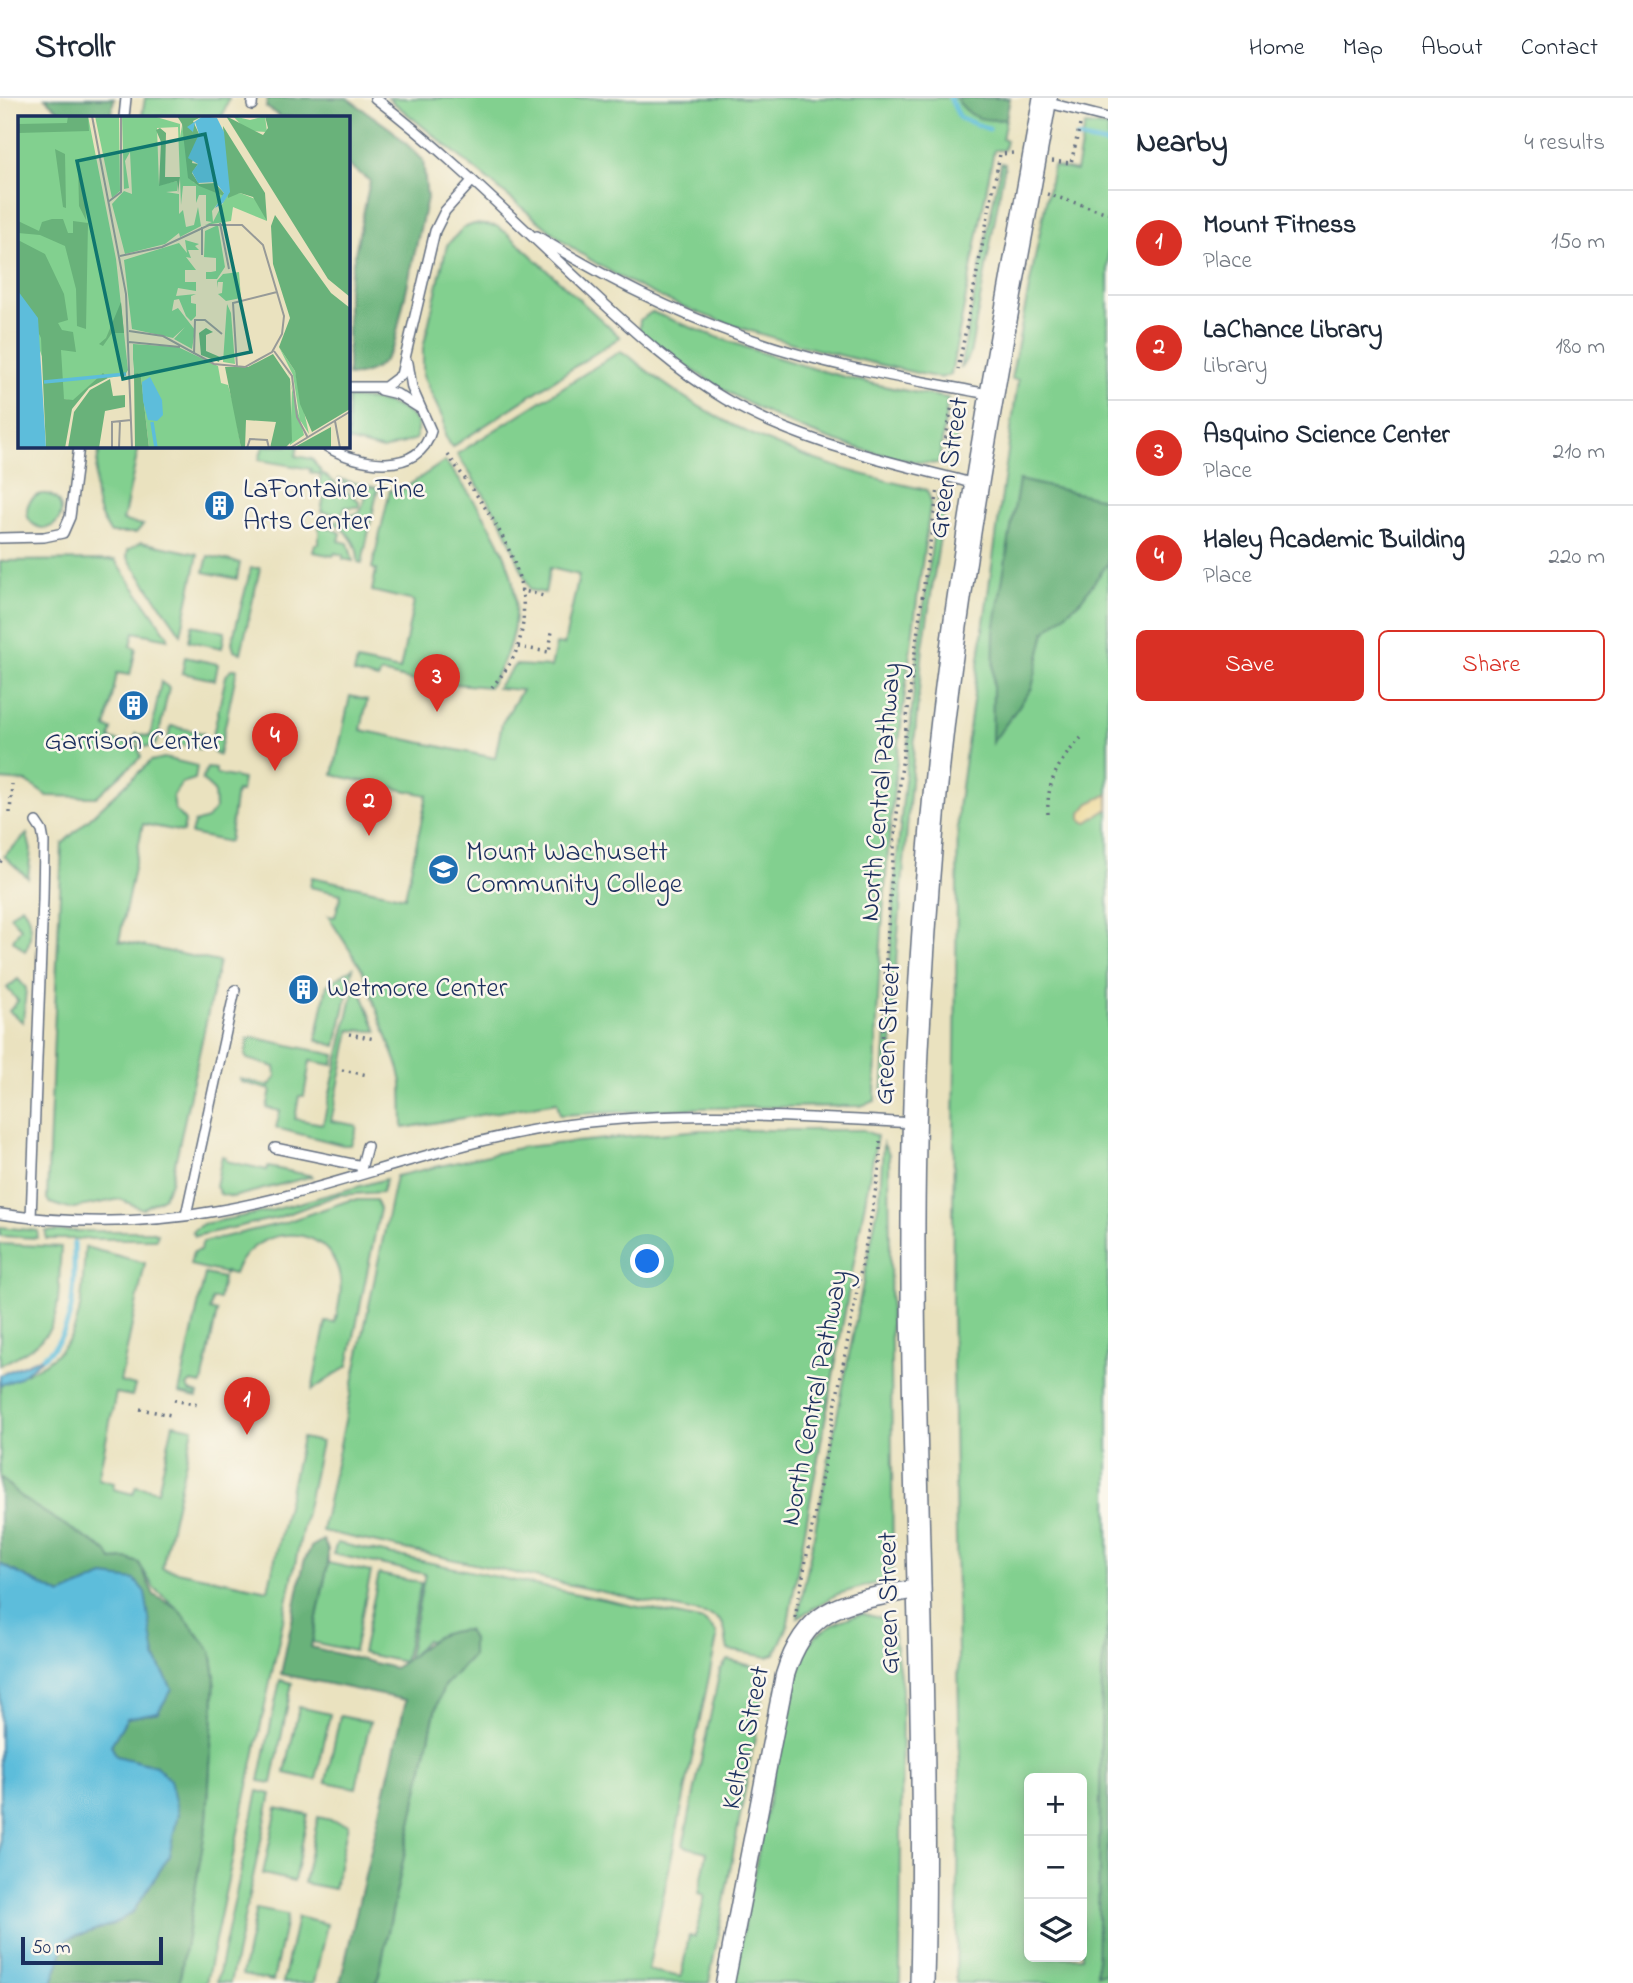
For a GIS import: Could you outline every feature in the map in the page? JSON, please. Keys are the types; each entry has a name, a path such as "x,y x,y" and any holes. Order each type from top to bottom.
{"street":[{"name":"Green Street","path":"922,1983 926,1818 914,1350 914,1123 934,801 977,485 1045,100"},
{"name":"Kelton Street","path":"725,1983 785,1675 796,1645 809,1625 826,1612 847,1604 920,1588"}],"lane":[{"path":"124,116 126,98"},
{"path":"375,98 472,181 654,350 726,399 810,438 977,485"},
{"path":"1045,100 1108,118"},
{"path":"371,389 395,382 401,375 408,356 435,231 445,211 472,181"},
{"path":"518,223 627,286 748,337 815,358 993,395"},
{"path":"330,448 347,457 373,463 408,459 428,445 431,431 428,418 412,388 408,356"},
{"path":"350,387 371,389 409,400 428,418"},
{"path":"0,538 44,537 63,533 70,517 79,448"},
{"path":"31,1218 44,842 36,822"},
{"path":"186,1216 235,990"},
{"path":"0,1214 31,1218 121,1221 186,1216 241,1206 361,1170 462,1146 576,1125 728,1116 914,1123"},
{"path":"361,1170 367,1146"},
{"path":"275,1148 361,1170"}],"path":[{"path":"1055,162 1071,163 1077,138"},
{"path":"958,370 1000,153 1006,152"},
{"path":"1029,186 1073,205 1108,213"},
{"path":"942,459 952,405"},
{"path":"448,455 489,512 515,560 524,611 518,647 492,687"},
{"name":"North Central Pathway","path":"881,1100 891,887 911,673 938,489"},
{"path":"520,590 544,596"},
{"path":"518,647 549,652 552,631"},
{"path":"1048,814 1051,780 1062,760 1081,737"},
{"path":"10,813 12,784"},
{"path":"0,862 5,857"},
{"path":"349,1034 375,1039"},
{"path":"342,1070 368,1075"},
{"name":"North Central Pathway","path":"794,1624 872,1212 880,1163 880,1138"},
{"path":"174,1400 198,1405"},
{"path":"140,1409 171,1415"}],"green space":[{"path":"45,98 114,98 111,116 64,116"},
{"path":"145,98 229,98 222,116 142,116"},
{"path":"268,98 347,98 392,130 423,160 427,198 394,345 381,364 364,374 350,376 350,277 370,181 350,166 350,116 280,116 266,107"},
{"path":"388,98 956,98 977,116 991,120 1006,119 1002,139 1006,140 1004,150 994,150 951,374 941,378 921,374 781,340 690,310 647,291 564,242"},
{"path":"956,98 1010,98 1006,119 977,117 966,110"},
{"path":"1085,125 1108,127 1108,1983 956,1983 960,1775 952,1301 958,808 1018,380 1011,379 1053,166 1076,171"},
{"path":"1001,163 1005,164 970,354 960,369"},
{"path":"474,224 496,226 507,233 620,337 452,447 445,436 444,421 423,376 423,348 447,245 463,228"},
{"path":"652,312 797,364 872,384 948,398 939,463 910,461 848,445 817,435 756,408 698,374 643,335 639,330 640,320"},
{"path":"619,352 629,356 697,405 732,425 807,457 886,481 927,490 931,501 910,650 886,875 875,1101 860,1106 701,1108 560,1115 557,1102 403,1128 399,1069 362,969 328,916 335,917 341,894 310,887 312,877 405,897 427,795 333,775 350,696 367,700 361,730 495,758 502,723 522,690 497,688 515,665 551,667 556,644 564,645 579,575 550,568 545,593 530,590 502,522 457,454"},
{"path":"350,398 395,406 404,410 418,423 416,439 383,450 350,442"},
{"path":"954,404 958,417 957,434 953,449 945,460"},
{"path":"100,448 139,448 123,521 143,525 136,533 111,533 104,523 95,491"},
{"path":"262,448 298,448 296,456 312,459 322,473 359,501 359,507 345,507 341,515 321,512 324,496 317,494 321,475 310,472 311,469 259,460"},
{"path":"445,461 484,515 499,542 509,569 515,597 514,625 506,655 489,687 410,680 381,673 378,679 354,673 357,661 400,670 414,601 372,591 376,570 372,568 390,490 400,491"},
{"path":"338,479 378,488 362,563 358,562 351,539 334,522 360,512 366,496 356,493"},
{"path":"1019,480 1108,500 1108,563 1081,600 1045,632 1032,688 992,743 994,631"},
{"path":"939,491 944,510 923,647 897,946 890,1085 882,1099 895,879 917,660"},
{"path":"44,494 56,499 61,511 56,523 44,528 32,523 27,511 32,499"},
{"path":"319,523 341,533 339,541 348,543 353,561 343,559 343,555 335,553 333,556 313,552 315,544 319,544"},
{"path":"141,542 198,554 181,634 127,557 128,550"},
{"path":"208,556 240,563 237,579 204,572"},
{"path":"115,560 168,636 168,639 134,632 131,646 136,648 130,675 117,673 106,728 112,729 110,739 138,746 141,757 96,797 47,796 27,782 0,780 0,561"},
{"path":"251,568 260,568 241,653 234,650 232,642"},
{"path":"192,625 225,632 222,648 189,641"},
{"path":"185,657 218,664 215,680 182,673"},
{"path":"231,669 237,669 219,755 212,751 211,744 226,676"},
{"path":"161,682 169,688 158,738 155,745 146,747 135,740 136,734 150,737"},
{"path":"171,726 203,733 200,749 167,742"},
{"path":"164,758 197,766 195,779 182,783 173,796 175,810 185,821 183,832 143,824 119,941 219,962 171,1182 163,1198 142,1209 120,1199 69,1209 50,1203 47,1199 62,844 151,761"},
{"path":"207,768 216,769 216,774 243,779 241,792 236,791 229,842 191,834 194,823 207,819 215,809 214,791 202,780"},
{"path":"27,834 31,850 28,878 4,856"},
{"path":"21,906 28,915 30,928 25,951 13,940 21,928 10,916"},
{"path":"353,968 336,1046 316,1040 327,985"},
{"path":"18,979 26,988 23,1022 9,1011 18,1001 7,988"},
{"path":"356,980 377,1031 350,1030 331,1121 357,1127 351,1145 276,1128 280,1111 267,1108 271,1090 241,1082 240,1079 269,1086 276,1078 275,1067 247,1059 245,1054 248,1040 252,1037 335,1055 333,1065 310,1061 304,1096 299,1096 295,1119 323,1124"},
{"path":"700,1130 863,1130 877,1136 787,1628 775,1654 768,1657 728,1650 723,1625 709,1615 322,1531 396,1176 523,1147"},
{"path":"883,1143 889,1154 893,1568 884,1581 838,1594 798,1617 880,1196"},
{"path":"222,1156 226,1157 226,1161 313,1176 233,1197 220,1194 216,1186"},
{"path":"386,1179 382,1192 338,1195 277,1218 195,1236 192,1231 203,1224 270,1211"},
{"path":"350,1200 376,1200 380,1209 348,1366 312,1390 326,1322 335,1323 340,1294 339,1271 326,1249 313,1240 298,1235 282,1235 253,1248 242,1259 234,1274 225,1272 224,1276 224,1273 190,1265 193,1252 200,1250 203,1242 283,1223"},
{"path":"0,1227 38,1231 37,1238 0,1236"},
{"path":"46,1231 151,1231 158,1234 156,1239 46,1239"},
{"path":"0,1244 61,1247 57,1305 48,1331 38,1343 0,1365"},
{"path":"85,1247 145,1263 120,1382 135,1386 132,1396 116,1393 98,1479 114,1483 113,1489 133,1494 136,1486 158,1491 173,1424 193,1428 162,1568 268,1590 302,1438 321,1442 206,1983 179,1983 207,1820 215,1677 211,1651 178,1609 154,1588 139,1563 128,1559 112,1560 108,1552 23,1499 0,1477 0,1385 48,1361 72,1334 81,1299"},
{"path":"205,1274 223,1278 219,1299 212,1299 210,1310 217,1312 202,1384 191,1382 187,1386 189,1391 198,1394 197,1397 179,1393"},
{"path":"0,1477 23,1499 108,1552 112,1560 128,1559 139,1563 154,1595 178,1609 211,1651 215,1677 207,1820 179,1983 52,1983 67,1939 114,1924 156,1766 116,1756 111,1745 127,1718 158,1712 172,1689 155,1657 149,1630 117,1578 104,1576 61,1595 0,1564"},
{"path":"323,1540 328,1549 328,1563 311,1647 394,1668 443,1634 467,1630 472,1639 472,1656 444,1686 435,1711 377,1983 340,1983 406,1700 281,1674 304,1562 311,1547"},
{"path":"337,1543 704,1621 716,1632 717,1638 648,1970 681,1977 689,1936 695,1937 705,1895 699,1893 707,1852 683,1846 720,1670 728,1660 764,1669 764,1688 709,1983 377,1983 435,1711 444,1686 472,1656 426,1640 407,1661 425,1574 333,1554"},
{"path":"328,1563 371,1572 354,1651 312,1642"},
{"path":"379,1574 421,1583 404,1662 362,1653"},
{"path":"862,1614 881,1618 893,1629 902,1689 900,1983 733,1983 779,1745 800,1659 817,1634 842,1620"},
{"path":"1108,1621 1108,1974 1097,1974 1102,1668"},
{"path":"280,1680 292,1683 272,1783 259,1781"},
{"path":"299,1707 330,1714 316,1780 285,1773"},
{"path":"340,1716 370,1722 356,1788 326,1782"},
{"path":"258,1791 271,1794 230,1983 217,1982"},
{"path":"277,1808 308,1815 294,1881 263,1874"},
{"path":"318,1817 348,1824 334,1889 304,1883"},
{"path":"256,1909 287,1915 273,1981 242,1975"},
{"path":"297,1917 327,1924 314,1983 283,1983"}],"sand":[{"path":"1108,794 1108,809 1086,823 1081,819 1081,813 1089,803"}],"water":[{"path":"47,1355 17,1379 0,1385 0,1375"},
{"path":"0,1564 61,1595 104,1576 135,1580 145,1592 155,1657 172,1689 158,1712 127,1718 111,1745 116,1756 156,1766 170,1780 178,1814 169,1856 133,1912 114,1924 67,1939 52,1983 0,1983"}],"waterway":[{"path":"950,98 960,118 989,129"},
{"path":"1077,138 1108,144"},
{"path":"43,1357 63,1334 68,1320 72,1305 74,1243"}],"place":[{"name":"LaFontaine Fine Arts Center","path":"220,506"},
{"name":"Garrison Center","path":"133,705"},
{"name":"Asquino Science Center","path":"437,712"},
{"name":"Haley Academic Building","path":"275,771"},
{"name":"LaChance Library","path":"369,836"},
{"name":"Mount Wachusett Community College","path":"443,869"},
{"name":"Wetmore Center","path":"304,989"},
{"name":"Mount Fitness","path":"247,1435"}]}
